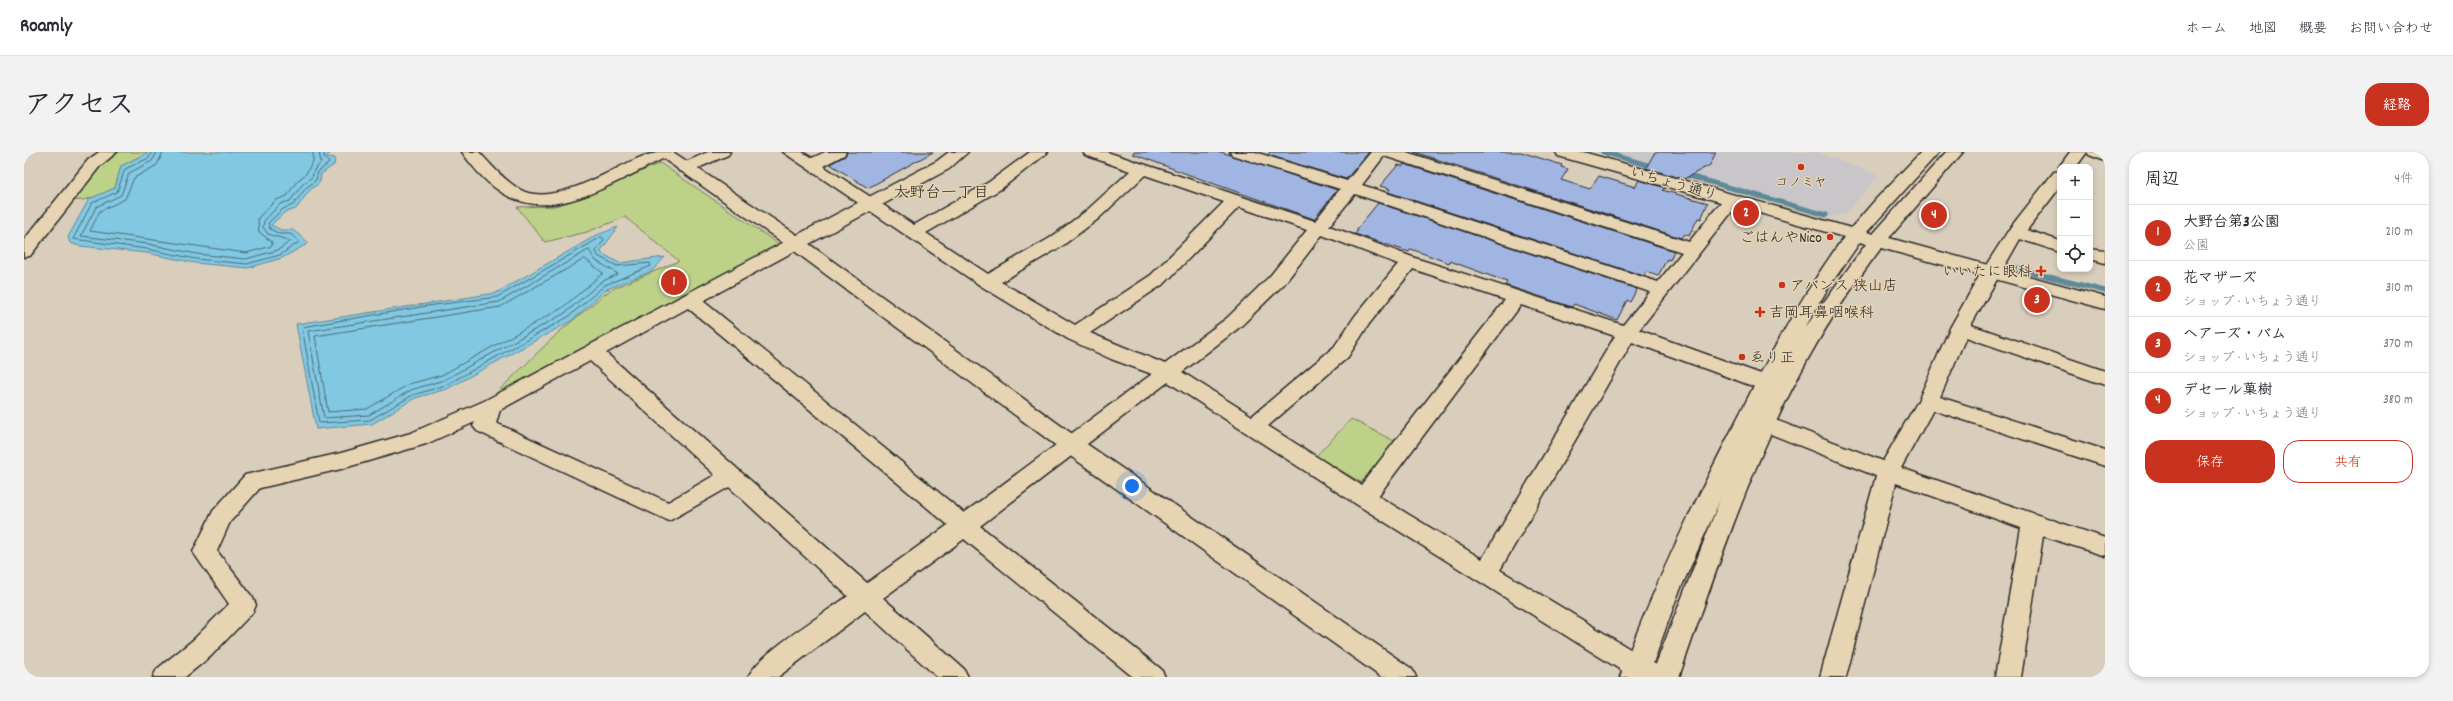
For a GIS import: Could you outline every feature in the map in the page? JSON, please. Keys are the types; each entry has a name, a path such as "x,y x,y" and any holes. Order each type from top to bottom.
{"street":[{"path":"24,252 94,164 109,152"},
{"path":"470,152 508,191 526,200 559,199 663,153 796,243 1070,444 1402,677"},
{"path":"686,168 722,152"},
{"path":"791,152 871,203 988,282 1076,334 1118,354 1167,372 1254,426 1364,498 1486,573 1642,674 1688,541 1765,383 1815,293 1856,234 1881,203 1931,152"},
{"path":"811,165 838,152"},
{"path":"166,677 202,648 244,605 204,552 221,517 253,481 341,461 418,439 491,406 591,351 943,165 960,152"},
{"path":"914,232 986,193 1013,176 1040,152"},
{"path":"1091,152 1318,228 1409,262 1518,296 1627,333 1765,383"},
{"path":"1238,152 1352,187 1661,289"},
{"path":"761,677 775,663 964,526 1070,444 1234,322 1277,280 1379,152"},
{"path":"1389,152 1692,249"},
{"name":"いちょう通り","path":"1564,152 1990,273 2105,303"},
{"path":"1665,677 1724,518 1782,388 1822,319 1877,240 1923,186 1955,152"},
{"path":"2069,164 2079,152"},
{"path":"2095,152 2105,156"},
{"path":"988,282 1056,242 1092,215 1142,169"},
{"path":"1833,677 1888,472 1928,401 1960,328 1990,273 2016,232 2057,180"},
{"path":"1486,573 1627,333 1732,200"},
{"path":"1076,334 1114,310 1158,279 1235,201"},
{"path":"2016,232 2057,246"},
{"path":"2093,255 2105,257"},
{"path":"1254,426 1341,352 1362,320 1409,262"},
{"path":"1364,498 1518,296"},
{"path":"690,300 964,526 1152,677"},
{"path":"1960,328 2105,378"},
{"path":"591,351 955,677"},
{"path":"1928,401 2105,458"},
{"path":"491,406 484,426 669,512 730,476"},
{"path":"1765,424 1888,472 2033,524 2105,547"},
{"path":"2008,677 2033,524"}],"shaded area":[{"path":"1597,152 1816,152 1879,175 1845,214 1828,217"}],"green space":[{"path":"102,152 149,152 121,166 115,188 85,200 66,199"},
{"path":"660,163 783,247 486,403 560,331 610,290 679,261 625,217 587,232 545,242 517,207 555,206 585,197"},
{"path":"1351,419 1394,441 1364,484 1316,456"}],"water":[{"path":"149,152 332,152 326,157 335,158 334,165 321,174 320,182 309,191 296,209 285,212 271,225 281,230 293,230 309,243 282,258 248,268 195,263 147,253 80,246 70,243 68,237 89,199 115,188 121,166"},
{"path":"618,227 600,252 619,263 665,257 652,271 607,289 571,321 447,389 415,398 372,424 316,429 296,324 496,293 597,235"}],"building":[{"path":"847,152 933,152 868,188 830,164 845,156"},
{"path":"1133,152 1221,152 1337,190 1314,219 1133,154"},
{"path":"1270,152 1369,152 1346,179 1268,155"},
{"path":"1414,152 1521,152 1562,165 1561,167 1568,169 1561,180 1590,189 1599,176 1635,187 1639,180 1666,188 1662,190 1708,203 1701,219 1698,218 1689,236 1684,234 1681,238"},
{"path":"1655,152 1716,152 1710,165 1684,179 1646,168"},
{"path":"1404,164 1674,251 1670,260 1667,259 1658,276 1646,272 1644,276 1388,192 1390,189 1380,186 1398,165 1403,166"},
{"path":"1378,203 1637,289 1630,302 1627,300 1617,320 1574,304 1572,307 1505,285 1507,282 1450,261 1449,263 1411,249 1409,252 1355,234 1358,230 1356,230"}],"waterway":[{"path":"1603,152 1654,167"},
{"path":"1682,174 1826,215"},
{"path":"2011,267 2105,291"}],"place":[{"name":"コノミヤ","path":"1801,167"},
{"name":"花マザーズ","path":"1746,213"},
{"name":"デセール菓樹","path":"1934,215"},
{"name":"ごはんやNico","path":"1830,237"},
{"name":"いいたに眼科","path":"2041,271"},
{"name":"大野台第3公園","path":"674,282"},
{"name":"アバンス 狭山店","path":"1782,285"},
{"name":"ヘアーズ・バム","path":"2037,300"},
{"name":"吉岡耳鼻咽喉科","path":"1760,312"},
{"name":"ゑり正","path":"1742,357"}],"district":[{"name":"大野台一丁目","path":"941,191"}]}
